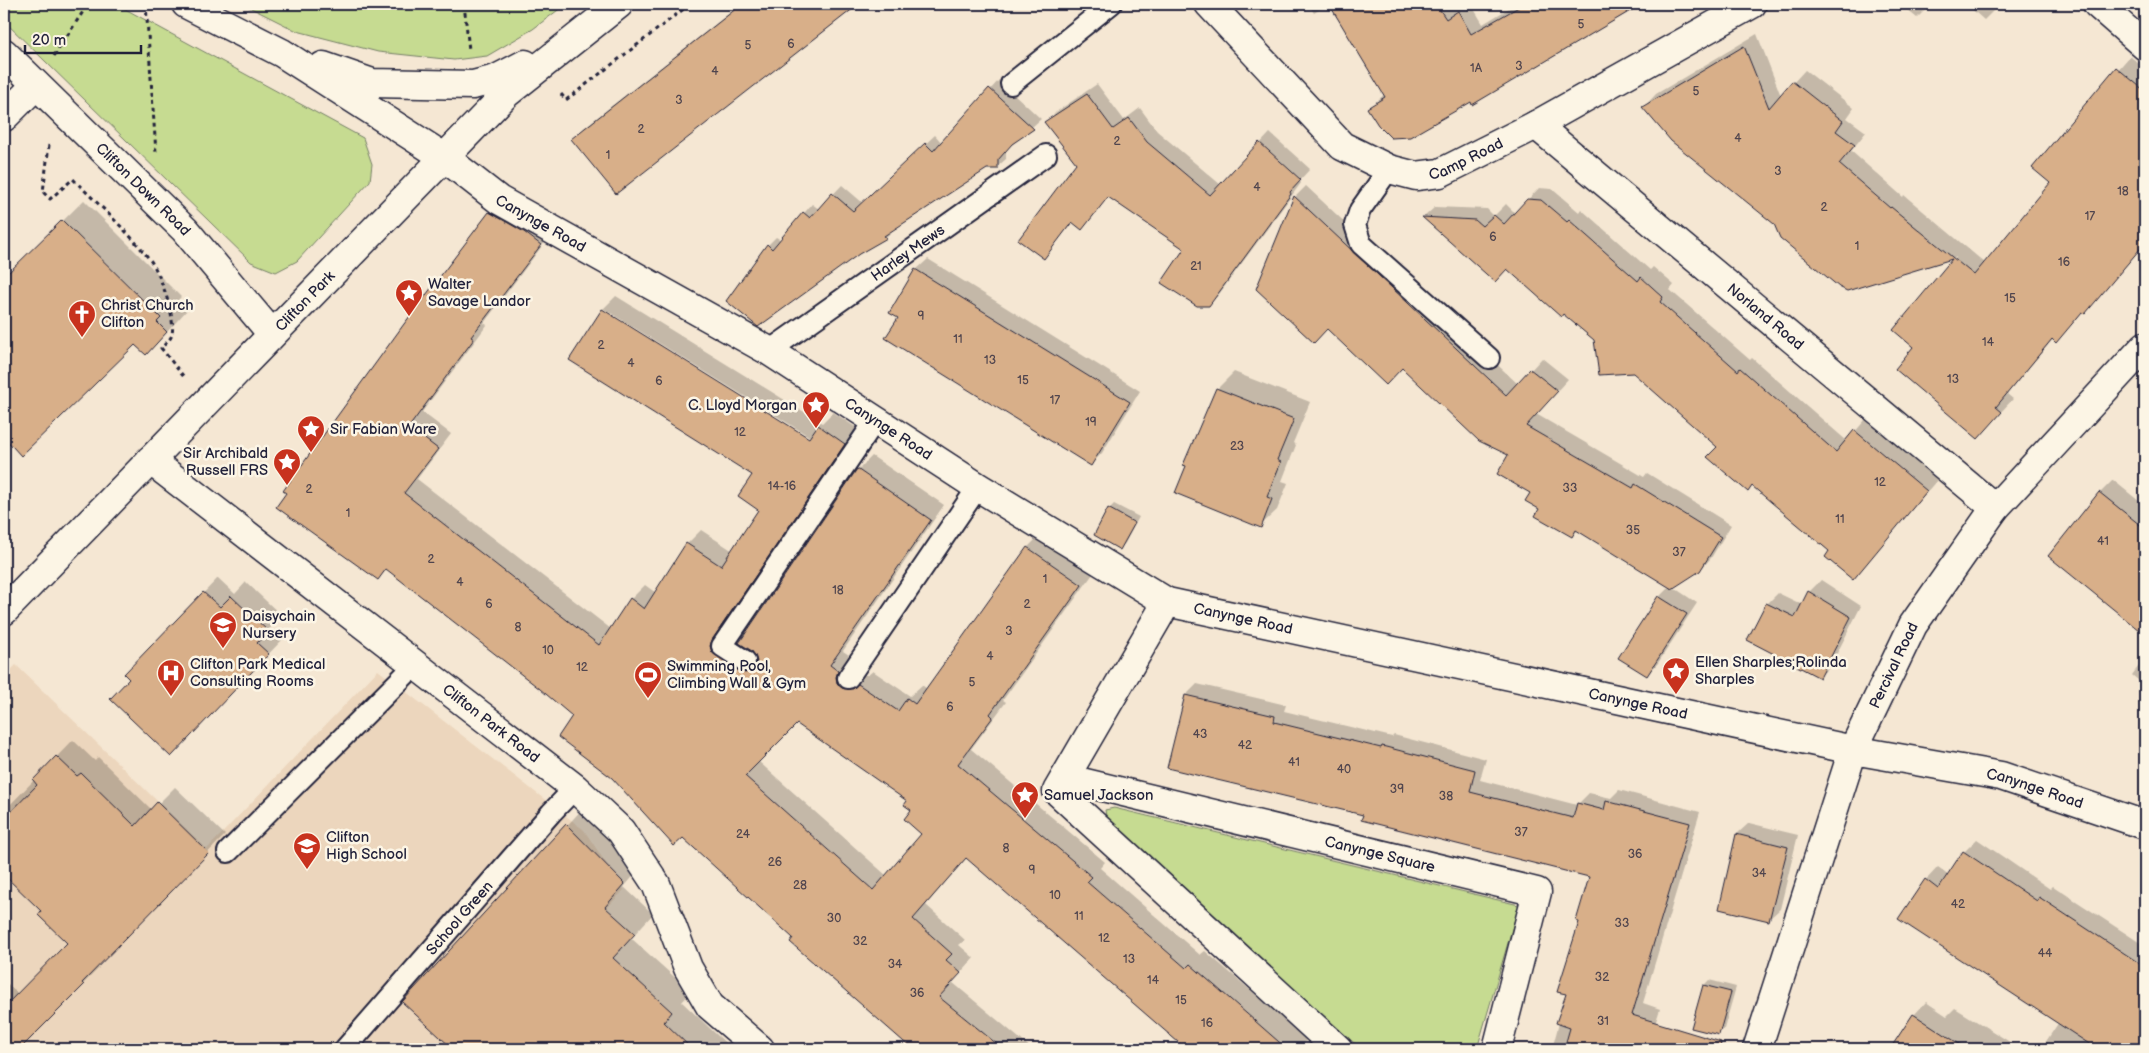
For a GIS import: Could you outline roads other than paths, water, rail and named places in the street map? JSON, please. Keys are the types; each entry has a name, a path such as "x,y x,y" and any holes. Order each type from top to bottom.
{"street":[{"path":"186,4 282,52 444,157"},
{"name":"Clifton Park","path":"4,611 507,93 619,4"},
{"name":"Camp Road","path":"1209,4 1342,146 1389,169 1416,176 1440,173 1536,124 1752,4"},
{"path":"2097,4 2145,46"},
{"path":"282,52 372,83 473,85 496,79 573,39"},
{"name":"Clifton Down Road","path":"4,54 185,230 272,334"},
{"path":"4,117 36,85"},
{"name":"Norland Road","path":"1536,124 1995,508"},
{"name":"Canynge Road","path":"444,157 499,200 769,350 978,487 1167,602 1853,750 2000,776 2145,826"},
{"name":"Percival Road","path":"1757,1049 1853,750 1913,625 1995,508 2145,346"},
{"name":"Clifton Park Road","path":"150,460 575,788 621,831 656,884 688,968 710,1006 760,1049"},
{"path":"1167,602 1057,791 1338,1049"},
{"name":"Canynge Square","path":"1065,778 1537,892 1497,1049"}],"lane":[{"path":"1011,84 1111,4"},
{"name":"Harley Mews","path":"769,350 1046,155"},
{"path":"1389,169 1360,210 1355,225 1361,244 1489,358"},
{"path":"745,661 722,646 875,421"},
{"path":"848,678 978,487"},
{"path":"228,852 416,664"},
{"name":"School Green","path":"345,1049 575,788"}],"place":[{"name":"Walter Savage Landor","path":"409,317"},
{"name":"Christ Church Clifton","path":"82,338"},
{"name":"C. Lloyd Morgan","path":"816,429"},
{"name":"Sir Fabian Ware","path":"311,453"},
{"name":"Sir Archibald Russell FRS","path":"287,486"},
{"name":"Daisychain Nursery","path":"223,649"},
{"name":"Ellen Sharples;Rolinda Sharples","path":"1676,695"},
{"name":"Clifton Park Medical Consulting Rooms","path":"171,697"},
{"name":"Swimming Pool, Climbing Wall & Gym","path":"648,699"},
{"name":"Samuel Jackson","path":"1025,819"},
{"name":"Clifton High School","path":"307,870"}]}
